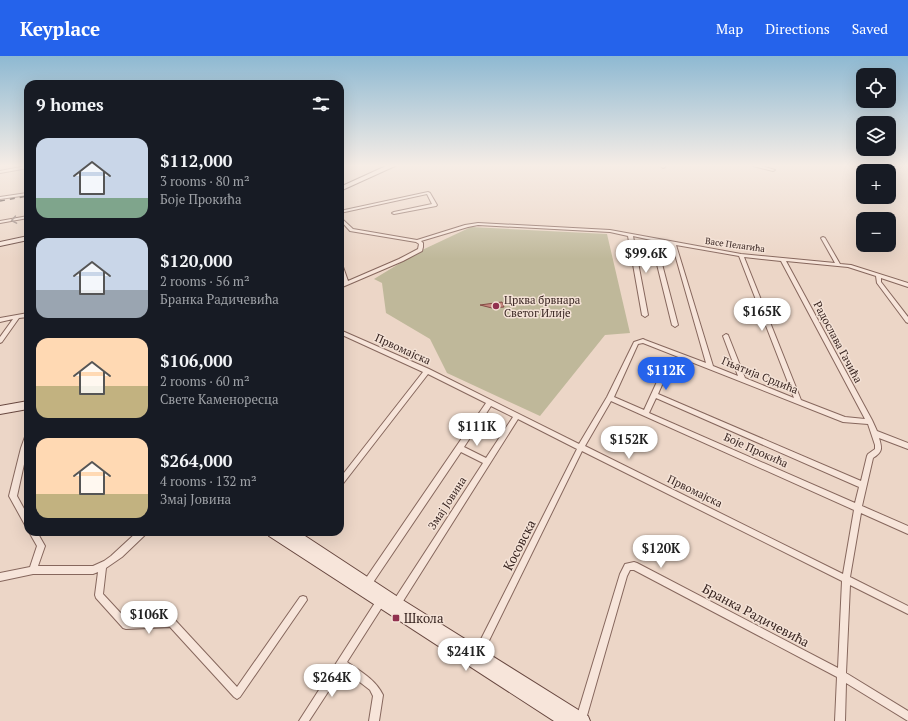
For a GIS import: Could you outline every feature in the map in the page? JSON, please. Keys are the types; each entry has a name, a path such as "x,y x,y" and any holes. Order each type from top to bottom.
{"main road":[{"path":"0,244 24,239"},
{"path":"0,410 24,406"},
{"path":"280,536 382,599 566,721"},
{"path":"299,536 367,584 382,599 397,603 582,720"}],"street":[{"path":"344,211 409,197"},
{"path":"394,213 435,205 430,197"},
{"path":"0,222 24,218"},
{"path":"344,222 352,230 417,241 421,243 422,247 420,250 401,260 346,284 344,277"},
{"name":"Васе Пелагића","path":"417,241 478,224 610,231 674,244 741,255 838,264 849,266 908,285"},
{"path":"630,235 645,315"},
{"path":"822,238 838,264"},
{"path":"653,239 675,325"},
{"path":"674,244 710,367"},
{"path":"741,255 799,402"},
{"name":"Радослава Гачића","path":"783,259 876,434"},
{"path":"878,275 879,282 908,321"},
{"path":"0,320 24,316"},
{"path":"0,342 17,318"},
{"name":"Првомајска","path":"344,334 427,371 908,610"},
{"path":"726,336 742,379"},
{"name":"Гњатија Срдића","path":"643,341 845,420 870,422"},
{"name":"Косовска","path":"478,654 581,447 610,398 636,343 643,341"},
{"path":"646,413 669,362"},
{"path":"344,478 427,371"},
{"name":"Боје Прокића","path":"655,395 863,485"},
{"name":"Боје Прокића","path":"610,398 908,530"},
{"name":"Змај Јовина","path":"367,584 490,403"},
{"name":"Змај Јовина","path":"397,603 517,416"},
{"path":"840,721 846,578 858,507 870,456 876,453 878,449 876,434 908,446"},
{"path":"24,448 13,496 24,516"},
{"path":"459,448 488,462"},
{"path":"33,570 41,546 35,536"},
{"path":"0,577 33,570 93,570 102,568 112,561 138,536"},
{"name":"Бранка Радичевића","path":"582,720 624,574 628,568 634,566 842,675"},
{"path":"102,568 99,595 126,625 172,623 237,694 303,600"},
{"path":"304,721 382,599"},
{"path":"342,663 373,687 378,695 374,721"},
{"path":"842,675 908,716"}],"shaded area":[{"path":"471,227 607,234 630,333 605,335 540,416 447,373 430,339 386,313 382,283 374,279 420,251"}],"building":[{"name":"Црква брвнара Светог Илије","path":"502,302 504,307 492,308 480,305"}],"railway":[{"path":"0,201 22,197"}],"place":[{"name":"Црква брвнара Светог Илије","path":"496,306"},
{"name":"Школа","path":"396,618"}]}
